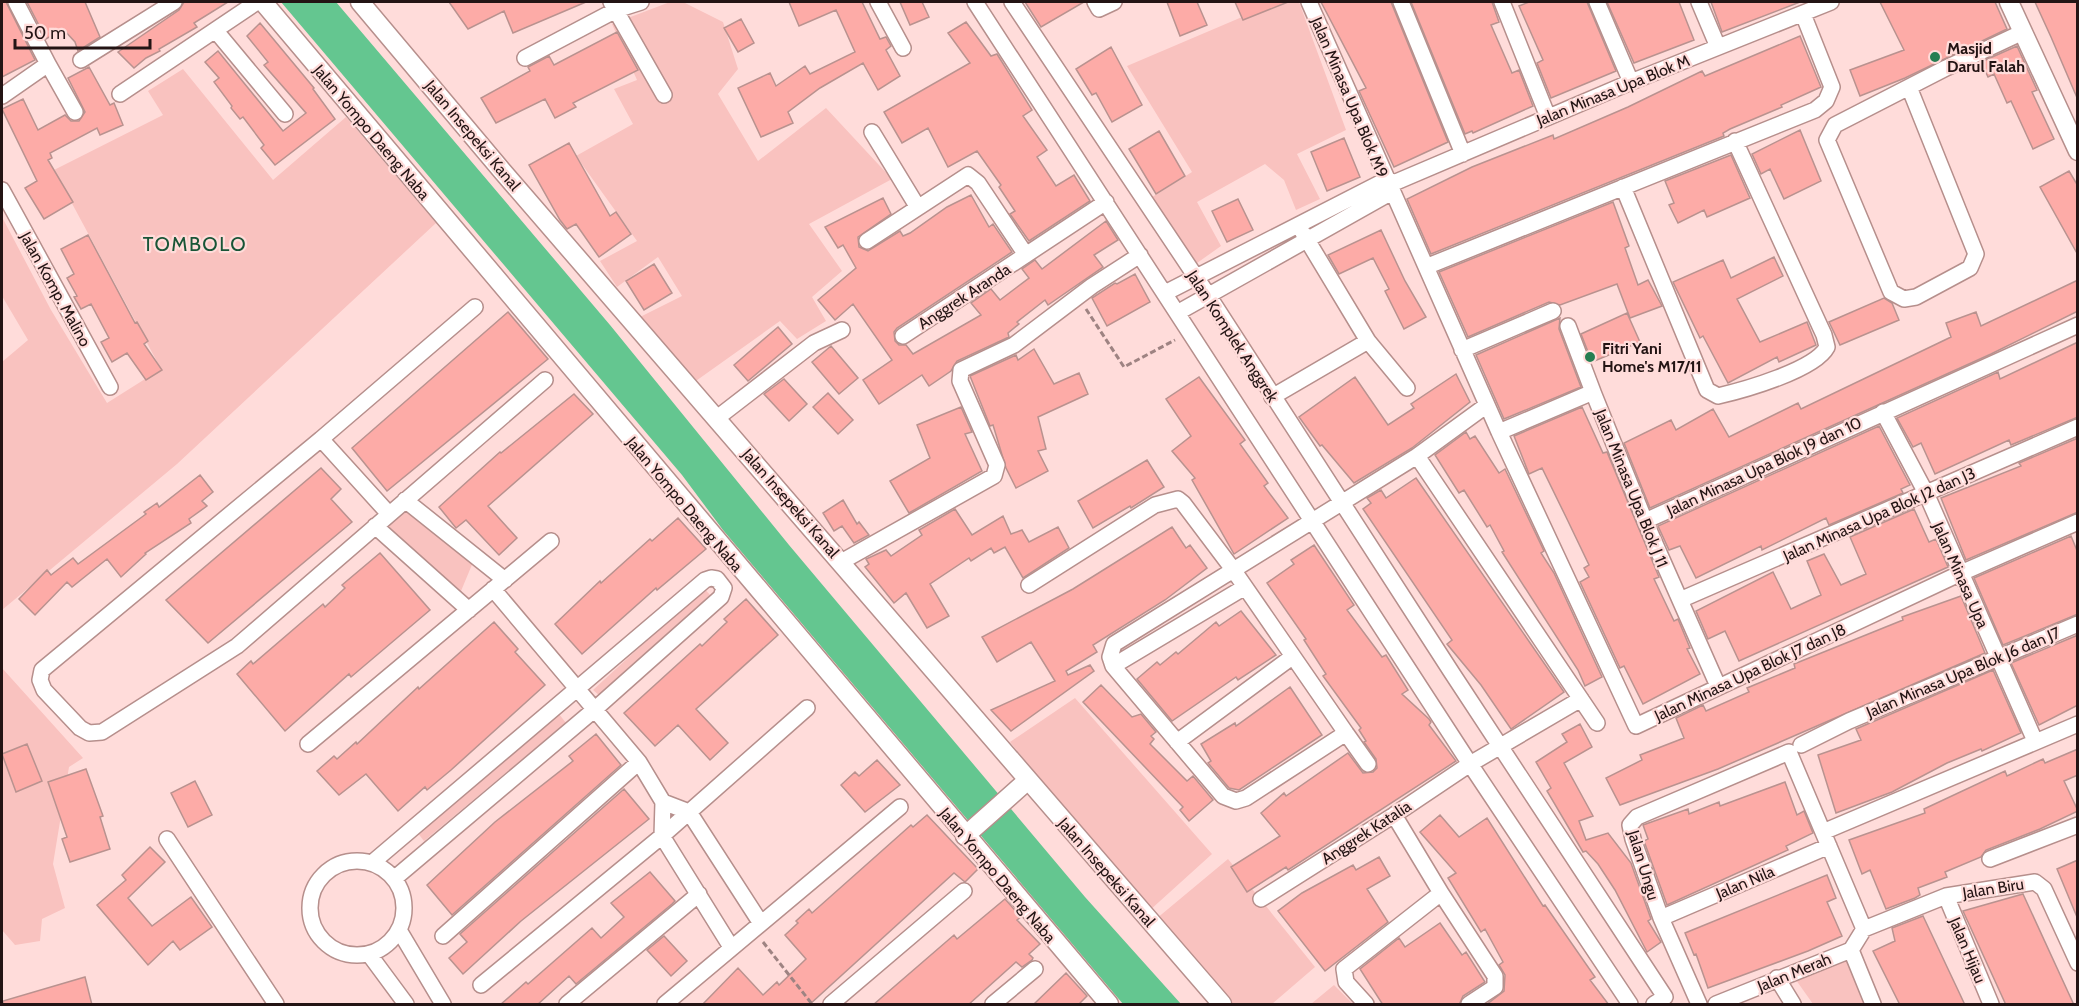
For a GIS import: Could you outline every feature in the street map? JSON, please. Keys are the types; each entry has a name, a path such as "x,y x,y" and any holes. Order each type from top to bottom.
{"street":[{"path":"16,2 75,112"},
{"path":"81,60 174,2"},
{"path":"120,94 257,2"},
{"name":"Jalan Yompo Daeng Naba","path":"263,2 1108,1005"},
{"name":"Jalan Insepeksi Kanal","path":"360,2 503,172 1222,1005"},
{"path":"525,58 614,6 641,2"},
{"path":"878,2 903,48"},
{"name":"Jalan Komplek Anggrek","path":"975,2 1470,764 1630,1005"},
{"name":"Jalan Komplek Anggrek","path":"1012,2 1208,295 1500,747 1659,1001"},
{"path":"1095,2 1099,9 1114,2"},
{"name":"Jalan Minasa Upa Blok M9","path":"1309,2 1391,185"},
{"path":"1401,2 1463,154"},
{"path":"1502,2 1548,117"},
{"path":"1597,2 1631,82"},
{"path":"1699,2 1718,47"},
{"name":"Jalan Minasa Upa Blok M","path":"1391,185 1631,82 1831,2"},
{"path":"2009,2 2078,151"},
{"path":"614,6 664,95"},
{"path":"1428,266 1815,110 1826,101 1832,87 1803,14"},
{"path":"216,31 285,114"},
{"path":"1909,87 1976,254 1970,268 1916,297 1904,299 1891,292 1827,140 1835,125 1909,87 2023,32"},
{"path":"2,96 48,64"},
{"path":"872,132 917,206"},
{"path":"1623,188 1707,390 1718,396 1733,393 1814,362 1827,347 1824,335 1735,141"},
{"name":"Anggrek Aranda","path":"867,241 958,180 972,177 1026,255"},
{"path":"1165,294 1299,225 1391,185"},
{"path":"1177,313 1307,239 1391,185"},
{"path":"1391,185 1499,432"},
{"name":"Jalan Komp. Malino","path":"2,190 110,387"},
{"name":"Anggrek Aranda","path":"903,336 1106,202"},
{"path":"1299,225 1368,341 1407,388"},
{"path":"841,562 994,476 997,465 958,374 967,365 1014,345 1078,297 1140,255"},
{"path":"475,307 321,439 42,670 40,680 44,690 80,728 89,733 102,732 237,646 545,380"},
{"path":"1462,351 1553,312"},
{"name":"Jalan Minasa Upa Blok J9 dan 10","path":"1645,521 2078,325"},
{"path":"1568,326 1593,392"},
{"path":"717,418 814,342 842,330"},
{"path":"1272,397 1368,341"},
{"name":"Jalan Minasa Upa Blok J 11","path":"1499,432 1593,392 1645,521 1719,686"},
{"path":"1346,733 1254,793 1236,801 1223,796 1113,666 1110,657 1114,644 1232,568 1341,504 1416,456 1488,405"},
{"name":"Jalan Minasa Upa","path":"1883,412 1926,494 2035,741"},
{"name":"Jalan Minasa Upa Blok J2 dan J3","path":"1680,600 2078,427"},
{"name":"Jalan Minasa Upa Blok J7 dan J8","path":"1499,432 1636,726 1961,573 2078,522"},
{"path":"321,439 389,514"},
{"path":"1416,456 1597,723"},
{"path":"1029,585 1155,505 1178,499 1232,568 1368,764"},
{"path":"405,501 499,585 577,689 639,762 663,802 662,836 731,947"},
{"path":"375,526 469,610"},
{"path":"308,744 551,541"},
{"path":"373,862 705,580 711,578 722,583 724,588 721,597 594,710 395,878"},
{"path":"1113,666 1245,587"},
{"name":"Jalan Minasa Upa Blok J6 dan J7","path":"1849,721 2078,624"},
{"path":"1177,741 1292,657"},
{"name":"Anggrek Katalia","path":"1261,899 1470,764 1581,699"},
{"path":"481,985 662,836 807,708"},
{"name":"Jalan Ungu","path":"1698,1002 1661,918 1630,830 1632,821 1795,749 1849,721"},
{"name":"Jalan Nila","path":"1661,918 2035,741 2078,724"},
{"path":"1795,749 1826,839 1864,930"},
{"path":"443,936 639,762"},
{"path":"965,836 1029,780"},
{"path":"663,802 689,812 757,925"},
{"path":"665,1005 757,925 900,807"},
{"path":"1394,815 1495,976 1496,984 1492,990 1469,1005"},
{"path":"1990,859 2078,825"},
{"path":"166,839 276,1005"},
{"path":"348,860 373,862 395,878 405,904 399,930 386,946 369,954 343,954 321,941 309,919 310,893 325,872 348,860"},
{"name":"Jalan Biru","path":"1864,930 1946,896 2028,882 2039,884 2044,889 2078,963"},
{"path":"831,1005 964,891"},
{"path":"1366,1005 1346,982 1344,969 1441,893"},
{"path":"567,1005 699,894"},
{"name":"Jalan Hijau","path":"1946,896 1991,1005"},
{"path":"399,930 443,1005"},
{"name":"Jalan Merah","path":"1716,1005 1777,978 1851,950 1864,930"},
{"path":"1851,950 1873,1005"},
{"path":"369,954 406,1005"},
{"path":"993,1005 1035,969"},
{"path":"1777,978 1793,1005"}],"path":[{"path":"1078,297 1124,367 1190,332"},
{"path":"757,925 772,957 812,1005"}],"shaded area":[{"path":"281,2 336,2 610,325 789,545 1085,897 1181,1004 1123,1004 723,530 682,475"},
{"path":"670,2 683,2 723,22 738,69 718,94 758,161 826,108 892,179 809,224 842,271 812,297 826,321 797,339 780,321 693,383 640,317 682,296 658,257 617,287 600,261 637,241 576,156 633,124 614,89 637,80 612,24"},
{"path":"1277,2 1299,2 1346,130 1297,154 1320,199 1296,210 1284,180 1265,164 1197,202 1221,246 1197,263 1149,199 1192,172 1127,66"},
{"path":"183,69 273,180 346,117 436,223 177,464 2,610 2,362 28,340 2,296 2,217 51,310 107,403 161,369 54,170 163,115 148,91"},
{"path":"418,500 476,555 461,591 383,524"},
{"path":"704,588 710,595 600,696 593,690"},
{"path":"2,668 83,758 69,767 53,864 65,908 42,919 40,941 15,945 2,930"},
{"path":"1075,698 1212,854 1149,911 1010,742"},
{"path":"559,714 566,723 424,841 417,832"},
{"path":"1228,859 1315,967 1272,1004 1232,1004 1156,919"},
{"path":"1859,952 1880,1004 1813,1004 1796,980"},
{"path":"1334,985 1353,1004 1311,1004"}],"building":[{"path":"2,2 6,2 35,60 2,77"},
{"path":"27,2 85,2 100,37 78,51 75,42 63,29 46,39"},
{"path":"184,2 228,2 194,23 197,27 159,49 160,51 146,58 134,68 118,52 179,10"},
{"path":"449,2 586,2 513,33 504,11 468,29"},
{"path":"789,2 862,2 880,39 886,37 891,46 886,50 900,76 878,90 863,63 820,88 788,112 793,123 761,137 738,88 770,73 776,86 805,66 810,74 855,52 836,10 799,26"},
{"path":"900,2 922,2 929,17 910,25"},
{"path":"1025,2 1084,2 1041,27"},
{"path":"1167,2 1197,2 1207,25 1180,36"},
{"path":"1235,2 1288,2 1243,20"},
{"path":"1321,2 1391,2 1448,142 1394,167 1359,91 1366,88"},
{"path":"1411,2 1492,2 1499,22 1491,25 1512,73 1519,70 1533,106 1473,133 1472,131 1465,134"},
{"path":"1529,2 1587,2 1616,71 1551,98 1537,63 1543,60 1519,6"},
{"path":"1607,2 1679,2 1694,40 1634,63"},
{"path":"1711,2 1800,2 1722,32"},
{"name":"Masjid Darul Falah","path":"1880,2 1995,2 2007,29 1905,78 1860,96 1850,70 1904,50"},
{"path":"2035,2 2078,2 2078,100 2051,37"},
{"path":"741,19 754,43 738,52 724,28"},
{"path":"966,22 991,56 997,54 1032,110 1023,116 1047,150 1037,157 1056,186 1074,175 1090,201 1029,241 1010,214 1015,211 999,187 1001,185 977,151 948,167 928,128 902,143 884,112 970,63 948,33"},
{"path":"260,23 314,88 335,119 275,165 261,148 264,145 243,117 240,119 231,108 232,106 214,82 219,78 205,62 218,51 283,131 306,113 264,65 268,62 247,36"},
{"path":"617,32 638,70 573,103 576,107 555,118 545,99 496,123 481,98 530,71 528,67 549,56 554,65"},
{"path":"1800,36 1821,87 1781,105 1782,107 1730,129 1723,133 1724,136 1431,254 1407,199 1472,167 1553,135 1554,139 1628,107 1702,71 1705,76"},
{"path":"2017,46 2037,90 2032,92 2054,139 2033,149 2011,101 2007,103 1994,74 1988,77 1981,62"},
{"path":"1111,47 1142,105 1112,122 1096,93 1092,95 1076,69"},
{"path":"89,67 110,105 114,103 123,125 100,135 97,128 50,153 52,158 48,160 73,202 44,219 25,188 37,181 2,109 23,99 38,130 65,115 71,121 79,121 85,112 68,78"},
{"path":"1800,130 1821,181 1784,199 1770,169 1761,174 1752,154"},
{"path":"1159,131 1185,176 1156,194 1129,149"},
{"path":"1344,138 1360,177 1327,191 1311,152"},
{"path":"569,143 610,216 616,212 631,234 599,257 576,224 567,229 560,220 529,165"},
{"path":"1731,155 1750,198 1707,217 1704,210 1678,223 1669,205 1674,203 1665,181"},
{"path":"2069,171 2078,186 2078,255 2040,187"},
{"path":"971,195 989,227 993,224 1012,252 897,328 894,332 895,341 899,345 906,345 913,354 981,315 971,303 991,289 1000,300 1029,278 1022,269 1035,260 1042,269 1106,221 1118,240 1094,255 1103,267 1048,305 1045,300 1017,322 1019,324 1008,333 1009,337 957,361 951,371 929,386 922,375 879,404 863,380 892,360 853,304 835,320 818,300 856,268 843,245 838,248 825,227 883,198 891,214 858,237 859,247 868,251 900,231 903,236 910,233 947,207"},
{"path":"1238,199 1253,230 1227,242 1212,211"},
{"path":"1613,202 1629,246 1625,248 1638,285 1648,280 1662,306 1630,318 1617,284 1560,305 1549,302 1468,337 1439,272"},
{"path":"1381,230 1405,281 1426,317 1404,329 1385,291 1389,289 1373,258 1339,274 1328,255"},
{"path":"88,235 135,323 137,322 148,341 144,344 162,370 146,380 127,353 112,362 101,342 109,338 91,304 81,309 74,297 77,296 67,278 74,274 61,249"},
{"path":"1774,257 1783,276 1737,299 1760,342 1807,322 1816,345 1779,362 1777,357 1728,383 1703,336 1700,338 1673,282 1723,260 1731,278"},
{"path":"654,264 672,293 644,310 626,281"},
{"path":"1135,274 1150,302 1107,326 1092,298 1115,283"},
{"path":"2078,280 2078,311 1991,354 1650,508 1624,443 1671,420 1676,430 1713,409 1729,437 1798,403 1801,409 1951,337 1946,323 1976,312 1981,326"},
{"path":"1884,298 1892,303 1899,320 1840,345 1829,322"},
{"path":"508,312 548,359 387,491 352,448"},
{"path":"1627,313 1640,342 1592,362 1581,334"},
{"path":"1560,318 1559,329 1581,387 1504,419 1476,355"},
{"path":"778,327 792,344 748,381 734,365"},
{"path":"2078,342 2078,417 2011,445 2009,440 1935,474 1921,443 1913,447 1897,418 1998,372 2000,379"},
{"path":"831,346 858,378 839,394 812,362"},
{"path":"1034,349 1054,384 1079,373 1088,394 1038,417 1046,449 1038,451 1048,471 1016,488 1006,468 993,425 990,426 970,376 1016,355 1018,360"},
{"path":"1456,374 1470,402 1412,448 1354,483 1322,445 1320,446 1299,417 1355,377 1388,425 1414,408 1411,404"},
{"path":"1199,377 1245,440 1240,444 1268,483 1264,486 1288,518 1234,554 1192,480 1195,478 1172,451 1191,436 1166,399"},
{"path":"784,379 807,404 789,421 764,394"},
{"path":"828,393 853,420 838,434 813,407"},
{"path":"574,394 593,414 488,506 517,538 499,555 466,520 456,528 439,507 500,452"},
{"path":"961,407 972,432 965,434 982,471 909,513 890,481 930,458 917,425"},
{"path":"1582,407 1603,453 1607,452 1659,577 1654,579 1674,621 1678,619 1690,648 1687,649 1700,674 1643,704 1624,666 1620,668 1580,582 1589,577 1584,568 1589,565 1566,517 1542,468 1529,474 1514,436"},
{"path":"1879,426 1910,485 1901,489 1903,493 1829,525 1826,518 1762,550 1761,546 1696,578 1680,546 1669,550 1658,526"},
{"path":"1466,432 1470,439 1475,436 1499,473 1505,469 1544,551 1541,553 1554,573 1602,677 1585,686 1578,670 1502,552 1504,551 1490,525 1487,527 1464,490 1459,493 1435,455"},
{"path":"2078,438 2078,512 1966,560 1941,498 2021,466 2019,463"},
{"path":"1147,460 1164,487 1093,528 1078,501"},
{"path":"321,468 341,489 331,499 352,522 208,643 166,600"},
{"path":"200,475 213,492 202,501 207,506 189,519 191,523 145,553 121,577 107,559 72,587 67,582 35,615 19,599 47,570 51,575 73,558 78,564 146,514 144,512 157,503 159,507"},
{"path":"1416,478 1564,692 1511,729 1481,685 1447,644 1452,640 1363,509 1371,503 1367,498 1381,490 1386,498"},
{"path":"843,500 857,524 859,522 869,535 854,543 842,526 834,531 823,513"},
{"path":"955,509 972,535 1003,516 1011,534 1022,530 1029,542 1058,527 1069,548 1023,578 1005,547 994,553 991,548 971,561 969,558 930,584 949,616 927,628 906,593 894,603 865,567 869,564 866,559 886,550 891,556 922,535 919,530"},
{"path":"1914,509 1929,542 1936,539 1948,567 1739,661 1725,631 1708,639 1696,611 1773,572 1791,609 1821,595 1807,561 1824,554 1841,585 1866,574 1850,537"},
{"path":"678,518 706,549 657,590 656,588 582,654 555,624 600,581 601,583 650,539 652,541"},
{"path":"1172,527 1186,548 1190,545 1207,568 1165,600 1093,645 1097,652 1066,671 1068,675 1090,665 1094,671 1011,731 991,710 1055,681 1031,642 997,662 982,637 1073,589"},
{"path":"2071,536 2078,553 2078,614 2003,645 1974,578"},
{"path":"1314,545 1354,605 1347,610 1382,657 1386,655 1408,690 1402,694 1429,719 1431,722 1429,725 1456,761 1288,870 1286,867 1247,892 1231,867 1280,836 1261,813 1284,793 1286,796 1348,753 1363,773 1373,772 1377,768 1376,759 1359,730 1361,728 1323,676 1326,674 1304,640 1306,639 1267,583 1294,564 1291,560"},
{"path":"380,553 430,610 351,677 349,674 285,731 237,674 251,661 253,664 323,604 325,607 345,588 342,585"},
{"path":"1961,596 1985,653 1718,769 1620,805 1606,778 1642,760 1640,755 1684,738 1676,718 1703,705 1706,711 1749,692 1747,688 1795,668 1794,664 1903,620 1902,617"},
{"path":"746,599 778,635 696,709 728,743 710,760 678,725 655,746 624,713 700,644 702,646 727,622 724,619"},
{"path":"1241,611 1276,655 1238,680 1236,677 1172,721 1137,679 1157,662 1160,665 1176,652 1178,654 1216,622 1219,626"},
{"path":"494,622 518,649 515,652 545,685 451,770 427,790 425,787 398,811 366,774 339,795 317,771 334,756 337,759 356,742 357,744 418,687 419,689"},
{"path":"2078,635 2078,705 2039,725 2011,663"},
{"path":"1993,670 2021,733 1982,751 1981,749 1947,763 1892,792 1836,813 1818,755 1861,740 1856,729"},
{"path":"1101,685 1132,717 1141,714 1156,732 1151,736 1154,739 1150,744 1187,781 1193,776 1213,800 1189,821 1180,810 1183,807 1083,702"},
{"path":"1290,687 1322,735 1239,790 1229,788 1208,763 1211,761 1201,744 1235,723 1236,726"},
{"path":"1580,724 1592,747 1564,763 1593,816 1579,821 1586,840 1608,833 1631,863 1651,919 1648,921 1661,942 1647,952 1615,890 1598,864 1586,851 1583,852 1547,791 1551,788 1536,762 1567,742 1562,734"},
{"path":"596,734 621,765 452,915 427,885 495,822 573,761 569,756"},
{"path":"27,744 42,781 16,792 2,754"},
{"path":"2078,749 2078,775 2064,781 2078,811 1986,850 1981,857 1945,872 1947,877 1918,888 1920,895 1915,898 1886,909 1870,870 1862,874 1849,840 1925,813 1924,809 2005,771 2007,776 2043,759 2045,763"},
{"path":"877,760 900,785 865,812 841,785 855,772 859,776"},
{"path":"86,769 103,816 100,817 110,849 70,862 62,839 67,837 48,782"},
{"path":"195,781 212,815 188,827 171,793"},
{"path":"1785,782 1797,815 1804,811 1813,833 1786,846 1788,850 1667,905 1644,841 1648,839 1643,825 1688,809 1689,814 1719,802 1720,806"},
{"path":"624,789 649,819 521,921 463,974 449,958 467,942 460,934"},
{"path":"927,815 978,869 965,882 954,873 809,1005 702,1005 738,968 763,995 777,982 779,985 806,959 785,935 798,923 796,921 809,909 812,913 911,825 913,827"},
{"path":"1440,815 1459,837 1487,818 1543,906 1545,905 1595,977 1590,980 1609,1005 1486,1005 1504,991 1505,975 1499,965 1503,962 1485,929 1481,932 1448,878 1456,873 1420,832"},
{"path":"150,847 165,862 128,898 152,926 191,897 212,927 180,950 173,941 148,965 97,905 126,880 122,875"},
{"path":"1379,857 1390,876 1367,889 1388,922 1325,971 1278,911 1302,893 1353,865 1356,870"},
{"path":"2078,860 2078,917 2077,917 2057,869"},
{"path":"650,872 675,901 672,904 576,984 569,976 537,1005 500,1005 526,982 528,984 592,928 601,938 624,917 611,903"},
{"path":"1827,875 1836,898 1827,902 1842,936 1708,988 1696,954 1694,955 1685,933"},
{"path":"2023,894 2074,1005 2006,1005 1963,911"},
{"path":"1005,899 1021,917 1017,920 1040,944 1029,954 1032,960 1022,967 1016,962 968,1005 873,1005 954,935 957,939"},
{"path":"1923,916 1965,1005 1900,1005 1873,951 1895,941 1892,928"},
{"path":"1440,923 1462,955 1466,952 1485,982 1463,996 1459,1005 1383,1005 1360,969 1399,938 1405,947"},
{"path":"664,936 687,961 671,976 647,950"},
{"path":"1066,973 1087,996 1078,1005 1033,1005"},
{"path":"85,977 92,1005 3,1005 3,1001"}],"place":[{"name":"Masjid Darul Falah","path":"1935,57"},
{"name":"Fitri Yani Home's M17/11","path":"1590,357"}],"district":[{"name":"TOMBOLO","path":"195,244"}]}
